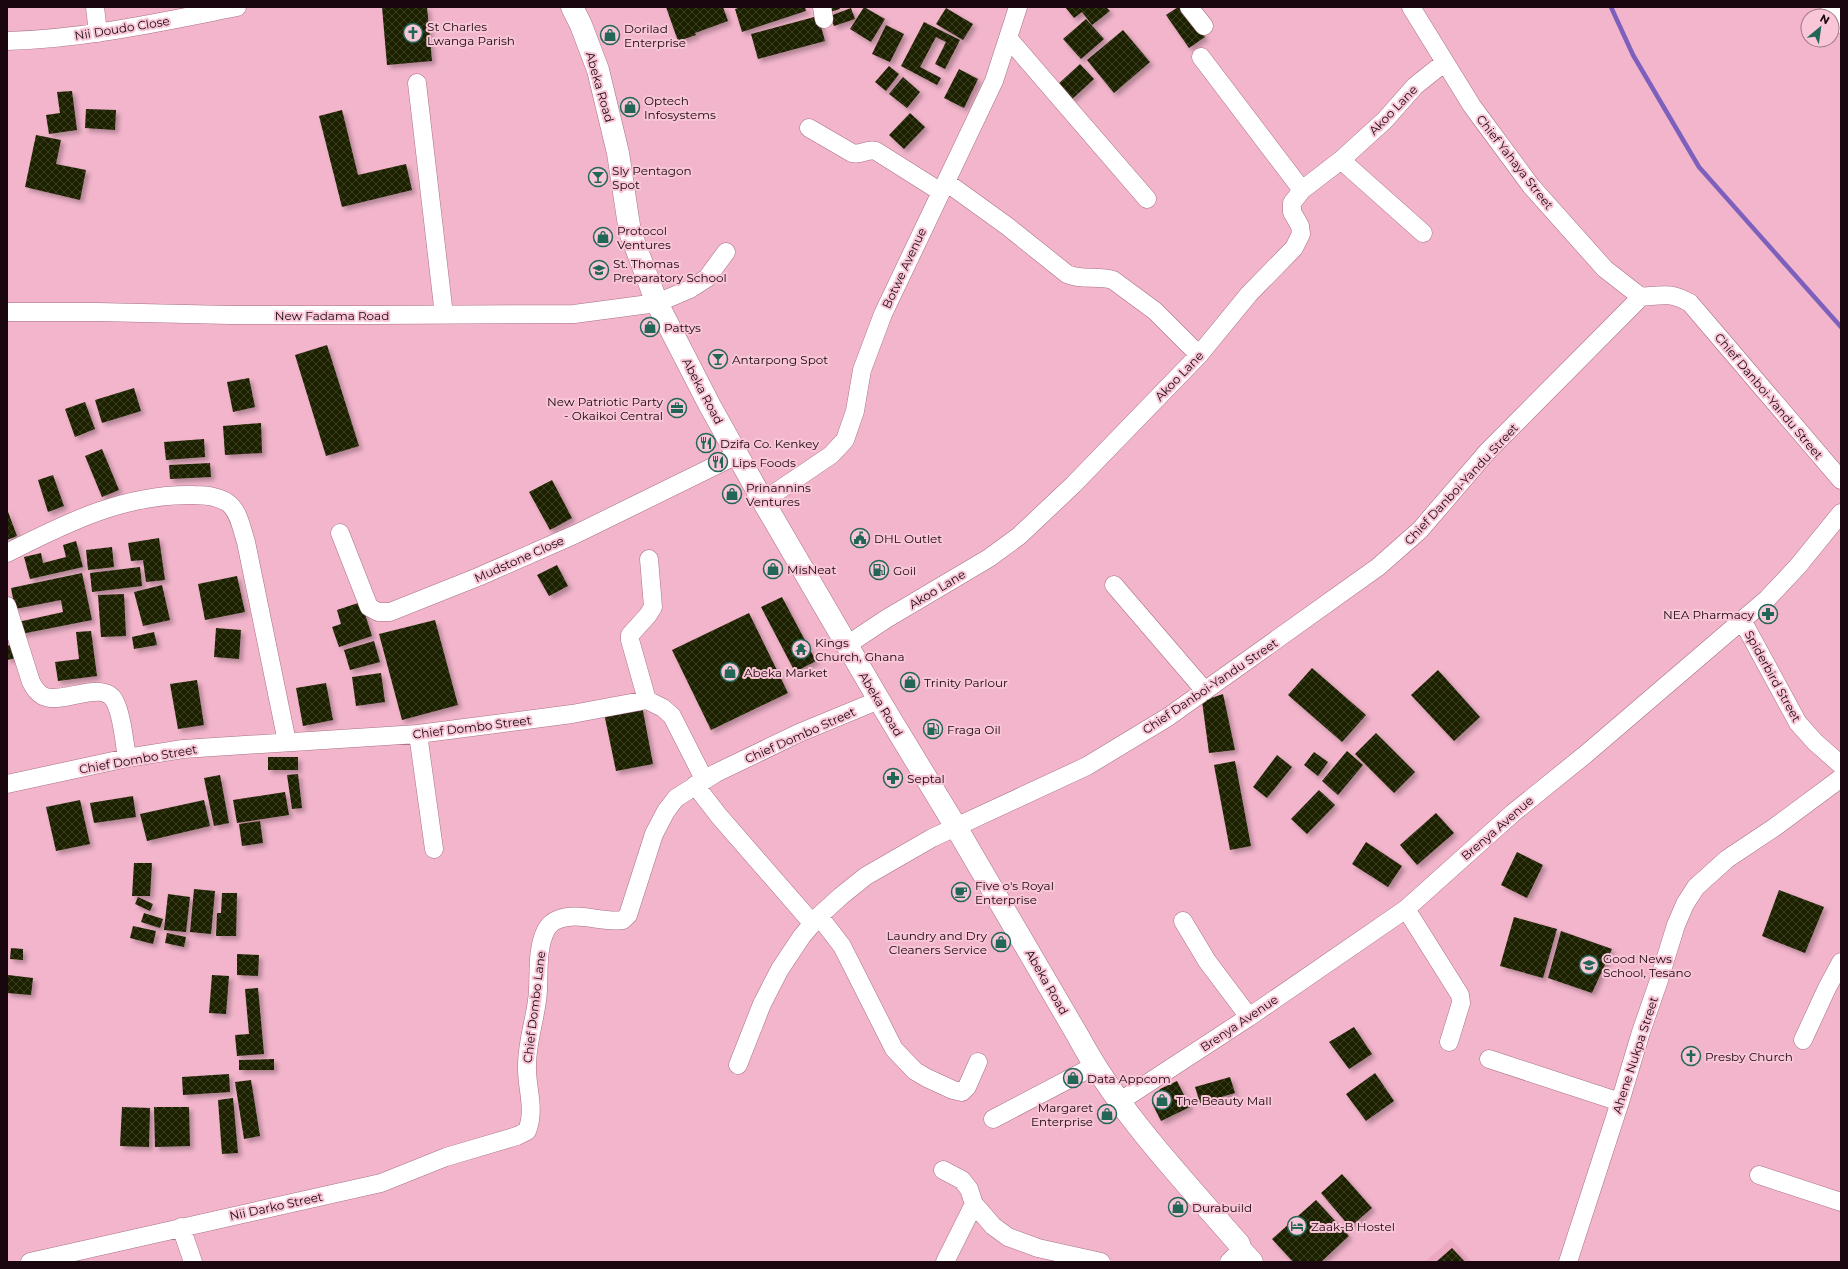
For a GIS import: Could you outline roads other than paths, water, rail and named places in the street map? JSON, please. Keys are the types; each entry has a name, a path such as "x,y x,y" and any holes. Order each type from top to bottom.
{"street":[{"path":"95,7 98,33"},
{"name":"Nii Doudo Close","path":"7,41 44,40 98,33 237,7"},
{"name":"Abeka Road","path":"572,7 581,25 598,70 618,153 630,232 657,303 737,455 879,700 956,827 1094,1066 1119,1102 1239,1244 1241,1258"},
{"name":"Botwe Avenue","path":"763,501 831,455 845,440 855,411 862,370 883,314 994,81 1018,7"},
{"path":"1189,7 1204,26"},
{"name":"Chief Yahaya Street","path":"1411,7 1472,106 1531,186 1605,269 1641,297"},
{"path":"1830,7 1841,24"},
{"path":"1008,38 1147,199"},
{"path":"1201,57 1302,190"},
{"name":"Akoo Lane","path":"847,645 989,558 1020,536 1073,485 1199,355 1242,302 1299,242 1301,234 1300,226 1295,218 1292,203 1302,190 1341,160 1386,120 1415,86 1444,62"},
{"path":"417,83 444,315"},
{"path":"809,128 857,155 871,150 876,151 943,187 1007,226 1067,274 1076,278 1106,278 1113,280 1155,311 1199,355"},
{"path":"1341,160 1423,233"},
{"name":"New Fadama Road","path":"7,312 444,315 574,314 657,303 690,289 707,278 726,252"},
{"name":"Chief Danboi-Yandu Street","path":"738,1064 762,1004 780,969 816,920 841,896 866,876 932,838 1087,766 1168,717 1352,586 1403,547 1439,510 1487,452 1641,297 1664,295 1676,296 1690,304 1841,480"},
{"name":"Mudstone Close","path":"340,533 369,607 378,612 390,612 478,578 576,534 737,455"},
{"path":"7,553 60,526 125,502 178,494 220,498 230,504 239,521 246,542 287,742"},
{"name":"Brenya Avenue","path":"1119,1102 1249,1017 1406,909 1513,813 1586,754 1767,599 1798,566 1841,513"},
{"path":"649,559 653,607 648,615 630,635 630,640 647,700 663,708 672,716 700,782 719,816 842,946 894,1049 915,1071 953,1090 962,1092 967,1087 978,1062"},
{"path":"1114,585 1205,692"},
{"path":"7,606 31,682 37,691 44,696 52,698 94,692 103,692 110,695 116,703 127,758"},
{"name":"Spiderbird Street","path":"1742,620 1798,723 1815,742 1841,765"},
{"name":"Chief Dombo Street","path":"7,784 127,758 183,749 418,734 572,714 647,700"},
{"name":"Chief Dombo Street","path":"700,782 799,733 879,700"},
{"path":"418,734 434,849"},
{"name":"Ahene Nukpa Street","path":"1568,1262 1676,925 1685,904 1696,887 1727,859 1841,778"},
{"name":"Chief Dombo Lane","path":"517,1136 527,1131 532,1118 527,1066 528,1049 538,989 539,956 546,929 555,920 569,915 612,921 623,920 628,915 654,834 666,811 676,798 700,782"},
{"path":"1406,909 1460,995 1461,1003 1449,1042"},
{"path":"1183,921 1207,961 1249,1017"},
{"path":"1803,1040 1826,988 1841,962"},
{"path":"1489,1059 1620,1102"},
{"path":"993,1119 1094,1066"},
{"name":"Nii Darko Street","path":"30,1262 382,1183 446,1157 517,1136"},
{"path":"943,1170 962,1180 969,1189 974,1204 993,1226 1008,1237 1038,1248 1101,1262"},
{"path":"1759,1175 1841,1202"},
{"path":"945,1262 974,1204"},
{"path":"181,1227 193,1262"}],"waterway":[{"path":"1611,7 1633,55 1699,167 1841,327"}],"place":[{"name":"St Charles Lwanga Parish","path":"413,33"},
{"name":"Dorilad Enterprise","path":"610,35"},
{"name":"Optech Infosystems","path":"630,107"},
{"name":"Sly Pentagon Spot","path":"598,177"},
{"name":"Protocol Ventures","path":"603,237"},
{"name":"St. Thomas Preparatory School","path":"599,270"},
{"name":"Pattys","path":"650,327"},
{"name":"Antarpong Spot","path":"718,359"},
{"name":"New Patriotic Party - Okaikoi Central","path":"677,408"},
{"name":"Dzifa Co. Kenkey","path":"706,443"},
{"name":"Lips Foods","path":"718,462"},
{"name":"Prinannins Ventures","path":"732,494"},
{"name":"DHL Outlet","path":"860,538"},
{"name":"MisNeat","path":"773,569"},
{"name":"Goil","path":"879,570"},
{"name":"NEA Pharmacy","path":"1768,614"},
{"name":"Kings Church, Ghana","path":"801,649"},
{"name":"Abeka Market","path":"730,672"},
{"name":"Trinity Parlour","path":"910,682"},
{"name":"Fraga Oil","path":"933,729"},
{"name":"Septal","path":"893,778"},
{"name":"Five o's Royal Enterprise","path":"961,892"},
{"name":"Laundry and Dry Cleaners Service","path":"1001,942"},
{"name":"Good News School, Tesano","path":"1589,965"},
{"name":"Presby Church","path":"1691,1056"},
{"name":"Data Appcom","path":"1073,1078"},
{"name":"The Beauty Mall","path":"1162,1100"},
{"name":"Margaret Enterprise","path":"1107,1114"},
{"name":"Durabuild","path":"1178,1207"},
{"name":"Zaak-B Hostel","path":"1297,1226"}]}
